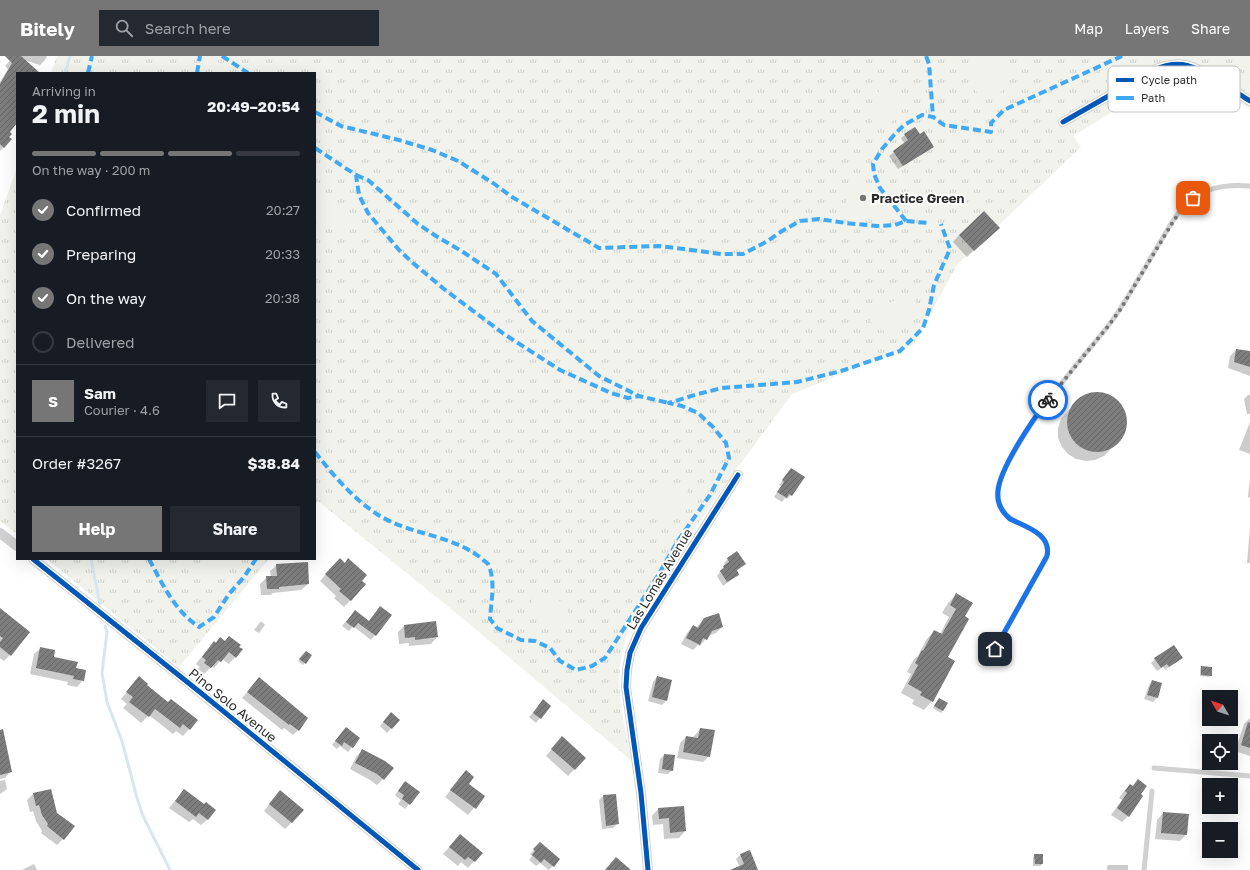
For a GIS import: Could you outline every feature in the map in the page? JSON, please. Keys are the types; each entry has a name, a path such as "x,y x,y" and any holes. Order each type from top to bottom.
{"street":[{"path":"1164,66 1174,64 1191,66"},
{"path":"1240,95 1250,101"},
{"path":"1063,122 1108,96"},
{"name":"Las Lomas Avenue","path":"648,870 641,793 626,687 630,653 647,616 738,475"},
{"path":"0,533 16,545"},
{"name":"Pino Solo Avenue","path":"34,560 206,697 418,870"}],"lane":[{"path":"995,649 1048,553 1046,543 1041,535 1010,519 1001,509 998,500 999,482 1006,467 1046,402 1120,310 1182,208 1193,198 1210,189 1230,185 1250,186"},
{"path":"1154,768 1250,776"},
{"path":"1144,870 1152,791"}],"green space":[{"path":"57,56 1250,56 1250,109 1240,103 1240,66 1108,66 1108,112 1112,112 1073,136 1081,147 957,265 913,345 792,394 724,486 639,610 629,629 621,656 620,686 623,716 632,761 467,622 318,501 316,503 316,72 51,72"},
{"path":"984,56 999,60 1007,68 1010,76 1007,85 1001,92 993,96 984,96 975,90 968,77 968,68 976,60"},
{"path":"890,87 899,95 902,104 901,109 896,118 884,128 871,129 872,118 877,104 876,97 880,89"},
{"path":"16,171 16,533 0,521 0,215"},
{"name":"Practice Green","path":"859,179 869,184 885,206 885,211 880,217 855,214 848,207 846,202"},
{"path":"316,193 320,193 330,198 339,206 345,216 346,221 338,228 331,229 316,222"},
{"path":"904,297 914,300 919,307 915,316 909,323 895,331 889,331 878,328 871,322 870,317 872,312 877,307"},
{"path":"675,483 684,486 687,493 686,501 674,514 665,516 656,514 647,505 651,493"},
{"path":"48,560 268,560 179,667"},
{"path":"201,560 227,560 219,577 212,581 207,582 202,577 200,567"},
{"path":"542,592 549,594 565,606 569,617 565,630 548,629 535,617 531,606 532,602 536,594"}],"building":[{"path":"5,56 21,56 39,72 16,72 16,124 10,132 12,134 9,137 12,139 4,148 0,144 0,84 12,63"},
{"path":"915,127 920,134 924,131 934,147 903,166 893,151 908,140 904,134"},
{"path":"984,211 1000,228 974,251 959,235"},
{"path":"1236,349 1250,351 1250,367 1234,362"},
{"path":"1091,392 1103,392 1114,397 1122,405 1127,416 1125,434 1114,447 1103,452 1091,452 1080,447 1072,439 1067,428 1067,416 1072,405 1080,397"},
{"path":"791,468 805,477 792,496 789,494 787,498 777,492 784,482 782,480"},
{"path":"737,551 746,564 737,570 739,575 727,582 720,571 724,568 723,566 729,562 727,558"},
{"path":"340,558 345,563 348,558 367,575 362,581 366,584 351,601 339,591 341,589 325,574"},
{"path":"308,562 309,584 279,587 279,589 267,589 266,576 277,576 276,564"},
{"path":"956,593 973,603 965,616 969,619 948,657 955,661 933,702 920,695 922,692 908,684 918,665 915,663 934,630 942,634 956,609 950,605"},
{"path":"380,606 392,615 376,636 358,623 354,628 346,622 355,610 369,621"},
{"path":"0,608 30,632 11,656 0,647 0,642 3,638 0,636"},
{"path":"719,613 723,627 712,631 707,640 703,638 700,645 686,638 693,625 698,628 704,618"},
{"path":"436,621 438,637 415,640 415,637 405,638 404,625"},
{"path":"229,636 241,645 239,647 243,649 236,658 229,652 221,662 218,660 211,668 204,663 206,660 202,657 214,641 216,643 220,637 225,641"},
{"path":"1174,645 1183,658 1169,667 1167,664 1161,668 1154,658"},
{"path":"40,647 55,650 54,657 78,662 76,668 86,670 84,681 73,679 74,676 36,668"},
{"path":"306,651 312,655 306,664 299,659"},
{"path":"1201,666 1212,667 1212,676 1201,675"},
{"path":"139,676 148,684 147,685 168,702 171,699 198,720 190,730 183,724 180,728 155,709 149,717 129,702 133,697 126,692"},
{"path":"657,676 672,680 667,701 652,697"},
{"path":"259,677 308,718 299,731 290,724 289,725 247,692"},
{"path":"1152,680 1162,683 1158,698 1147,695"},
{"path":"939,698 948,703 943,711 934,706"},
{"path":"543,699 551,706 541,719 533,713"},
{"path":"391,712 400,720 392,729 383,722"},
{"path":"1248,722 1250,723 1250,748 1241,745"},
{"path":"346,727 360,738 353,748 344,742 342,746 335,741"},
{"path":"700,728 715,730 710,757 683,752 686,736 698,738"},
{"path":"3,729 12,772 0,775 0,730"},
{"path":"562,736 586,758 575,770 551,749"},
{"path":"362,749 385,761 394,768 384,780 377,774 355,763"},
{"path":"664,754 675,755 673,771 662,769"},
{"path":"466,770 474,777 469,784 485,796 476,809 450,790"},
{"path":"1138,779 1147,786 1141,794 1143,796 1129,817 1117,808 1127,793 1125,791 1130,784 1133,786"},
{"path":"405,781 420,792 410,805 402,799 404,795 398,791"},
{"path":"51,789 57,813 75,826 64,840 47,826 48,824 42,815 39,805 36,806 33,793"},
{"path":"184,789 204,804 206,802 216,810 208,820 199,813 196,817 175,801"},
{"path":"280,790 304,810 292,823 269,804"},
{"path":"616,794 619,824 606,826 603,795"},
{"path":"684,806 686,831 670,833 669,818 659,819 658,808"},
{"path":"1163,812 1189,814 1187,835 1161,833"},
{"path":"460,834 483,853 475,862 468,857 465,860 449,847"},
{"path":"540,842 560,859 554,867 544,859 541,863 532,855 535,851 533,849"},
{"path":"750,850 758,870 730,870 744,864 740,854"},
{"path":"1034,854 1043,854 1043,864 1035,864"},
{"path":"616,857 631,870 605,870"}],"waterway":[{"path":"65,72 70,56"},
{"path":"91,560 100,604"},
{"path":"105,626 107,632 102,673 107,702 122,741 143,816 170,870"}],"marked path":[{"path":"88,72 92,56"},
{"path":"197,72 200,56"},
{"path":"222,56 246,72"},
{"path":"926,56 929,64 933,117"},
{"path":"906,221 880,188 874,174 873,164 882,149 904,125 922,115 933,117 944,125 991,132 991,123 1004,110 1122,56"},
{"path":"316,113 341,126 399,140 432,150 458,161 512,197 599,248 659,246 721,254 743,254 800,221 819,219 877,226 895,225 906,221 928,223"},
{"path":"316,149 356,175 359,195 368,213 399,250 444,289 504,334 560,370 611,393 628,398 639,396 669,403"},
{"path":"356,175 368,180 418,224 496,274 532,321 599,376 639,396"},
{"path":"316,453 353,495 370,510 392,522 457,544 470,550 488,564 492,577 490,619 497,628 521,640 535,641 550,648 560,661 576,670 592,666 605,658 659,574 677,542 710,495 729,458 726,443 713,427 698,413 682,406 669,403 722,388 797,382 841,371 900,351 923,328 929,310 934,285 950,249 941,224"},
{"path":"150,560 164,587 176,605 199,627 214,617 229,594 244,577 255,560"}],"cycle path":[{"path":"1163,66 1180,64 1189,66"},
{"path":"1240,94 1250,101"},
{"path":"1063,122 1108,96"},
{"path":"648,870 641,793 626,687 630,653 641,628 738,475"},
{"path":"34,560 201,693 418,870"}],"way so far":[{"path":"1048,400 1120,310 1179,211 1193,198"}],"place":[{"name":"Practice Green","path":"863,198"}],"route":[{"path":"995,649 1048,553 1045,540 1041,535 1036,531 1010,519 1001,509 998,500 998,491 999,482 1006,467 1031,424 1048,400"}]}
